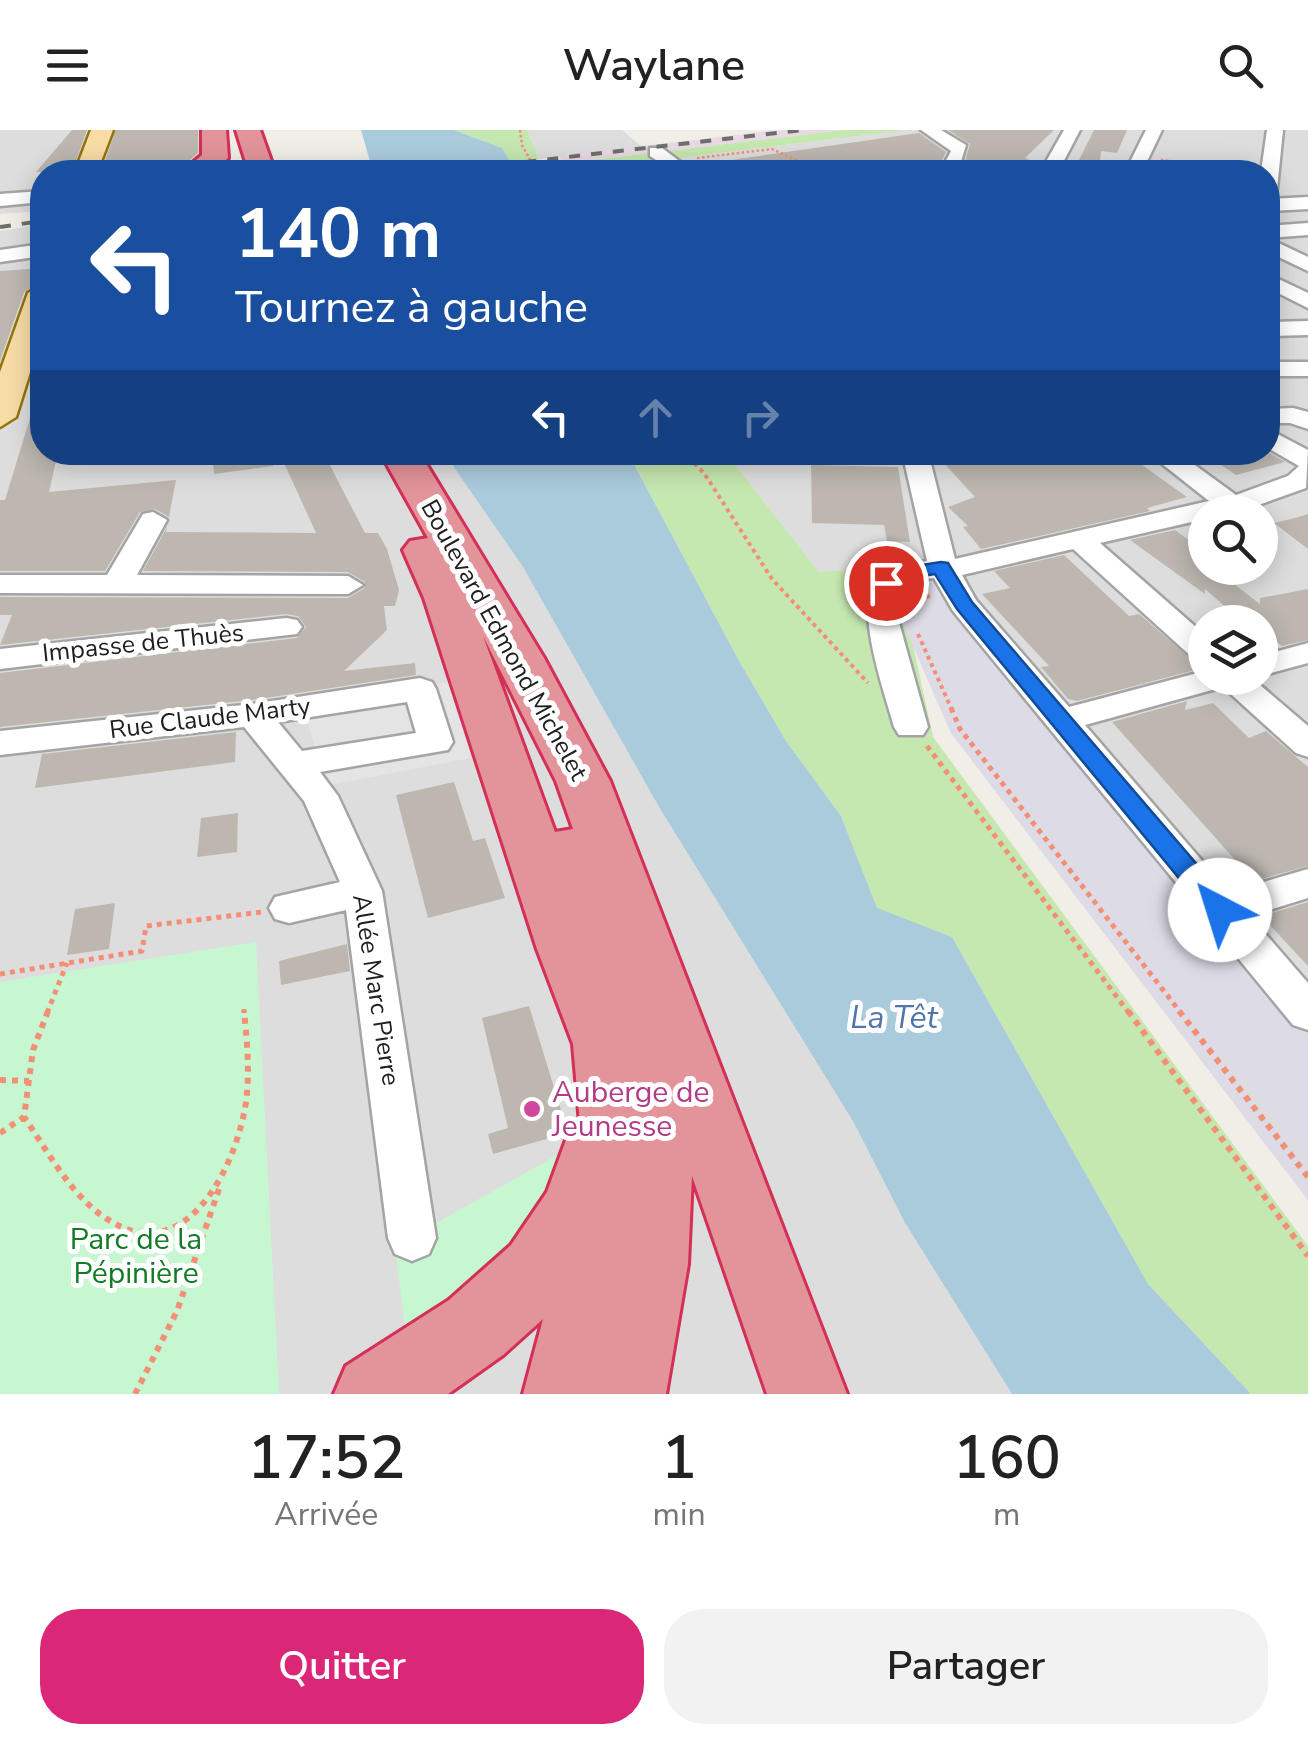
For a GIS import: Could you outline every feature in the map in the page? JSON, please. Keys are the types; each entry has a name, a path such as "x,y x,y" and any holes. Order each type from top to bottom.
{"highway":[{"path":"212,160 214,130"},
{"path":"227,130 231,160"},
{"path":"248,130 259,160"},
{"path":"258,130 262,160"},
{"name":"Boulevard Edmond Michelet","path":"379,465 447,598 567,948"},
{"path":"412,473 476,606 643,1042 660,1142 650,1246 597,1384"},
{"name":"Boulevard Edmond Michelet","path":"412,473 520,658 583,781 807,1394"},
{"path":"567,948 605,1044 619,1161 597,1384"},
{"path":"374,1394 448,1352 511,1297 562,1237 592,1168 590,1080 567,948"}],"main road":[{"path":"91,160 102,130"},
{"path":"0,417 11,357 30,318"}],"street":[{"path":"1056,160 1072,130"},
{"path":"1141,160 1154,130"},
{"path":"1273,160 1275,130"},
{"path":"932,132 960,149 955,160"},
{"path":"656,151 668,160"},
{"path":"1280,197 1308,201"},
{"path":"0,200 30,198"},
{"path":"1280,231 1308,229"},
{"path":"1280,251 1308,266"},
{"path":"0,256 30,252"},
{"path":"0,264 30,260"},
{"path":"1280,282 1305,293"},
{"path":"1280,329 1308,328"},
{"path":"1280,341 1308,340"},
{"path":"1280,369 1308,368"},
{"path":"1280,416 1308,420"},
{"path":"1280,444 1308,461"},
{"path":"917,465 930,533 945,575 1060,721 1308,1013"},
{"path":"1178,465 1219,495"},
{"path":"1256,495 1297,482 1308,472"},
{"path":"911,726 880,608 886,583 896,574 945,575 1188,514"},
{"path":"117,584 152,520"},
{"path":"1082,542 1188,637"},
{"path":"0,584 348,586"},
{"name":"Impasse de Thuès","path":"0,659 286,627"},
{"path":"1278,661 1308,653"},
{"path":"1060,721 1188,686"},
{"name":"Rue Claude Marty","path":"0,743 252,715 420,689 436,742 294,764"},
{"path":"1252,695 1308,745"},
{"name":"Allée Marc Pierre","path":"252,715 320,796 363,890 412,1238"},
{"path":"1220,910 1308,883"},
{"path":"290,908 363,890"}],"path":[{"path":"520,130 522,146 530,160"},
{"path":"615,160 656,151 772,149 796,160"},
{"path":"696,465 772,579 911,726 992,826 1308,1256"},
{"path":"945,575 910,615 960,729 1308,1177"},
{"path":"0,974 142,950 146,926 290,908"},
{"path":"67,964 34,1050 24,1117 74,1190 114,1224 148,1236 187,1225 220,1184"},
{"path":"135,1394 177,1310 245,1108 244,1008"},
{"path":"0,1080 29,1082"},
{"path":"0,1133 24,1117"}],"shaded area":[{"path":"0,130 210,130 207,160 30,160 30,212 0,214"},
{"path":"527,130 622,130 642,147 539,159"},
{"path":"780,130 844,130 589,160 561,160 558,156"},
{"path":"907,130 1308,130 1308,1200 951,733 886,583 819,572 735,465 1280,465 1280,160 662,160"},
{"path":"30,226 30,465 452,465 523,567 659,807 854,1123 905,1223 1012,1394 0,1394 0,231"},
{"path":"922,564 951,607 1308,1026 1308,1161 1217,1046 1214,1048 1308,1168 1308,1200 951,733 879,569"},
{"path":"452,682 471,758 325,786 302,701"}],"green space":[{"path":"454,130 527,130 539,159 509,160 502,148"},
{"path":"844,130 907,130 663,160 590,160"},
{"path":"634,465 735,465 819,572 879,569 913,645 933,737 1308,1246 1308,1394 1251,1394 1148,1284 952,937 877,909 841,816 786,741"},
{"name":"Parc de la Pépinière","path":"256,942 279,1394 0,1394 0,982"},
{"path":"563,1152 557,1202 408,1354 395,1246"}],"water":[{"path":"361,130 454,130 502,148 509,160 370,160"},
{"name":"La Têt","path":"452,465 634,465 786,741 841,816 877,908 952,937 1148,1284 1251,1394 1012,1394 905,1223 854,1123 659,807 523,567"}],"building":[{"path":"72,130 87,130 76,160 46,160"},
{"path":"116,130 198,130 198,153 190,160 105,160"},
{"path":"948,130 1054,130 1025,158 1030,160 965,160 970,144"},
{"path":"1094,130 1127,130 1117,153 1101,151 1100,160 1079,160"},
{"path":"919,133 946,152 942,160 731,160"},
{"path":"30,269 30,288 24,292 0,361 0,271"},
{"path":"30,418 30,465 55,465 49,492 176,480 169,517 155,509 140,512 105,571 0,571 0,500 5,500"},
{"path":"213,465 273,465 273,466 214,474"},
{"path":"285,465 330,465 365,533 378,533 387,549 399,590 395,606 384,606 387,630 344,671 415,663 416,675 252,700 0,727 0,673 297,638 306,627 298,616 286,614 0,645 12,615 0,615 0,597 348,598 365,588 365,582 348,572 143,571 167,527 166,532 316,533"},
{"path":"811,465 898,467 910,542 887,541 884,525 812,523"},
{"path":"946,465 1142,465 1187,497 1147,508 1150,511 981,549 963,527 968,526 948,507 975,497"},
{"path":"1221,465 1274,465 1236,475"},
{"path":"1308,514 1308,549 1278,526 1278,522"},
{"path":"1175,530 1188,540 1188,582 1130,540"},
{"path":"1064,555 1129,616 1139,614 1188,656 1188,672 1077,701 1068,699 1041,667 1049,666 982,594 1010,588 994,571"},
{"path":"1192,585 1235,585 1260,604 1260,598 1308,589 1308,640 1282,646 1278,643 1278,605 1223,605 1205,589 1205,594"},
{"path":"1187,701 1185,710 1213,703 1249,738 1266,731 1308,767 1308,866 1254,881 1112,722"},
{"path":"236,732 235,762 35,788 42,754"},
{"path":"454,782 473,841 485,838 505,898 428,918 396,795"},
{"path":"238,813 237,852 197,857 201,818"},
{"path":"1308,902 1308,966 1268,923 1268,914"},
{"path":"115,903 109,949 67,955 75,909"},
{"path":"347,944 350,971 281,985 279,961"},
{"name":"Auberge de Jeunesse","path":"529,1006 568,1133 493,1154 488,1134 508,1128 482,1018"}],"railway":[{"path":"542,160 802,130"},
{"path":"0,227 30,223"}],"place":[{"name":"Auberge de Jeunesse","path":"532,1109"}],"route":[{"path":"886,583 896,574 941,568 964,605 1220,910"}]}
